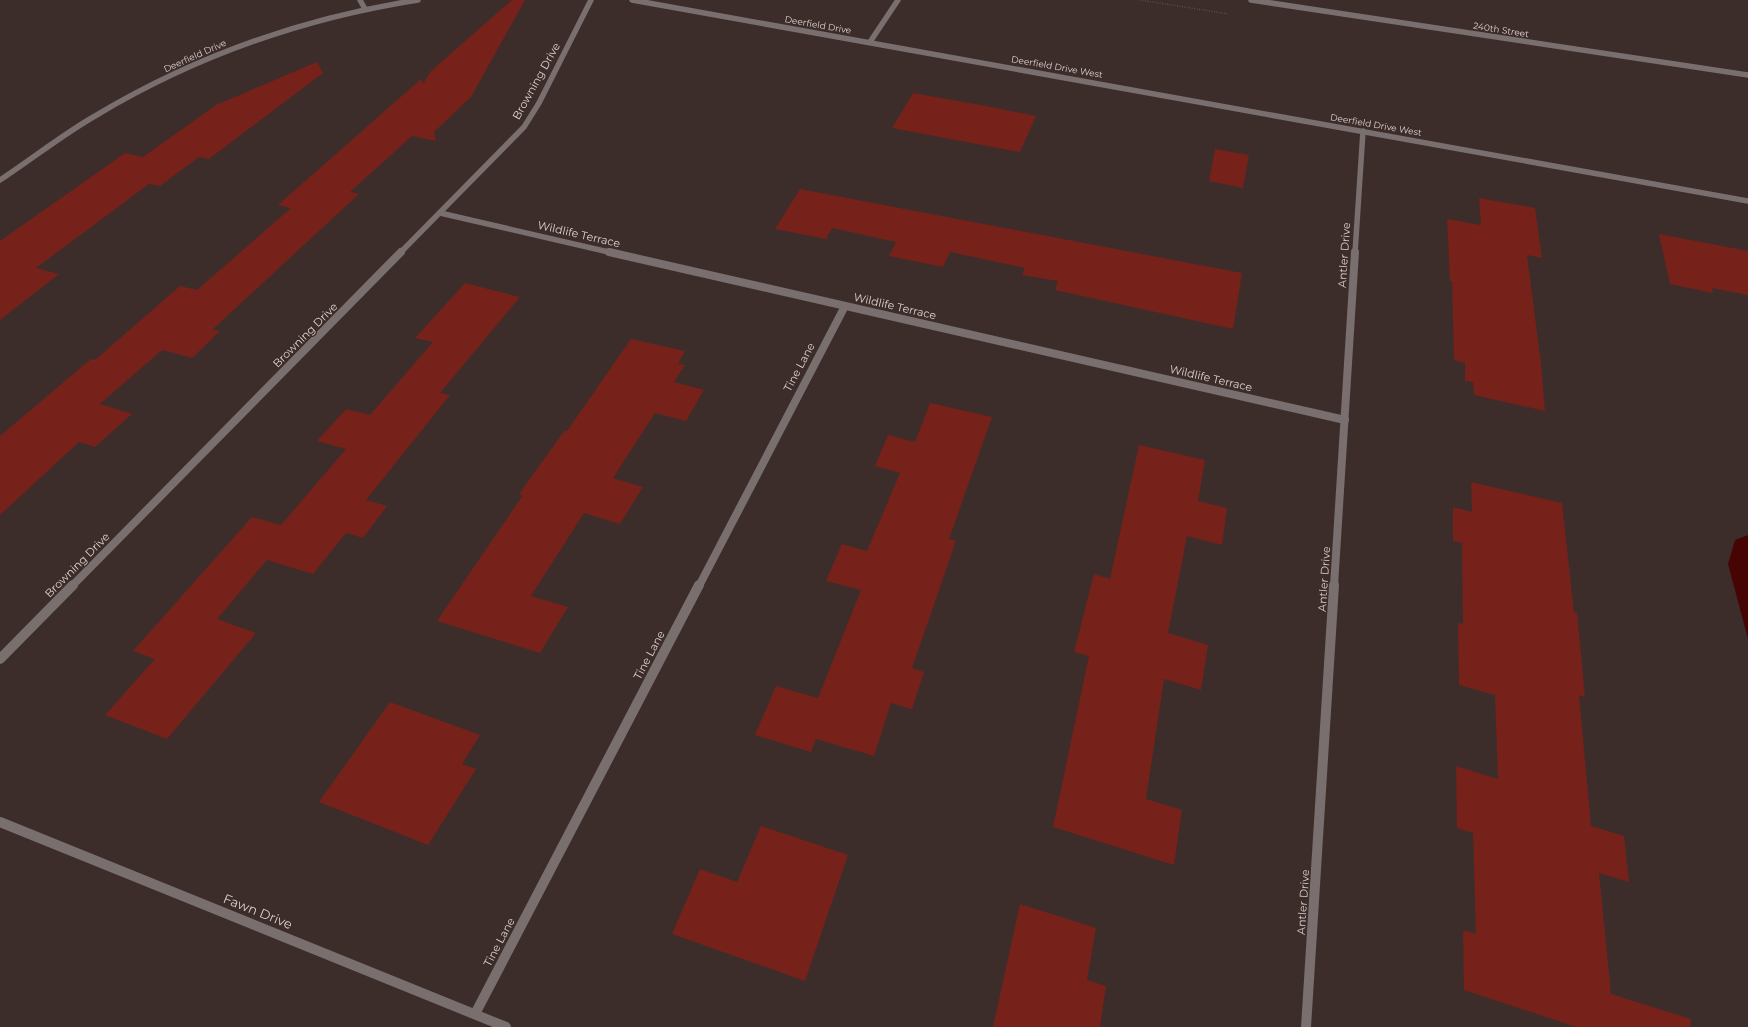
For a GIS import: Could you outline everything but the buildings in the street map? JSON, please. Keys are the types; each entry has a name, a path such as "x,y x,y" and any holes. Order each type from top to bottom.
{"street":[{"path":"360,0 365,9"},
{"name":"Deerfield Drive","path":"0,180 107,108 151,84 231,48 272,34 365,9 418,0"},
{"name":"Browning Drive","path":"0,659 524,127 539,103 591,0"},
{"name":"Deerfield Drive","path":"632,0 1001,66"},
{"path":"870,42 898,0"},
{"name":"240th Street","path":"1251,0 1748,75"},
{"name":"Deerfield Drive West","path":"1001,66 1748,201"},
{"name":"Antler Drive","path":"1306,1027 1363,131"},
{"name":"Wildlife Terrace","path":"440,213 1345,420"},
{"name":"Tine Lane","path":"475,1014 845,306"},
{"name":"Fawn Drive","path":"0,822 506,1027"}],"shaded area":[{"path":"1748,535 1748,639 1728,564 1735,540"}]}
